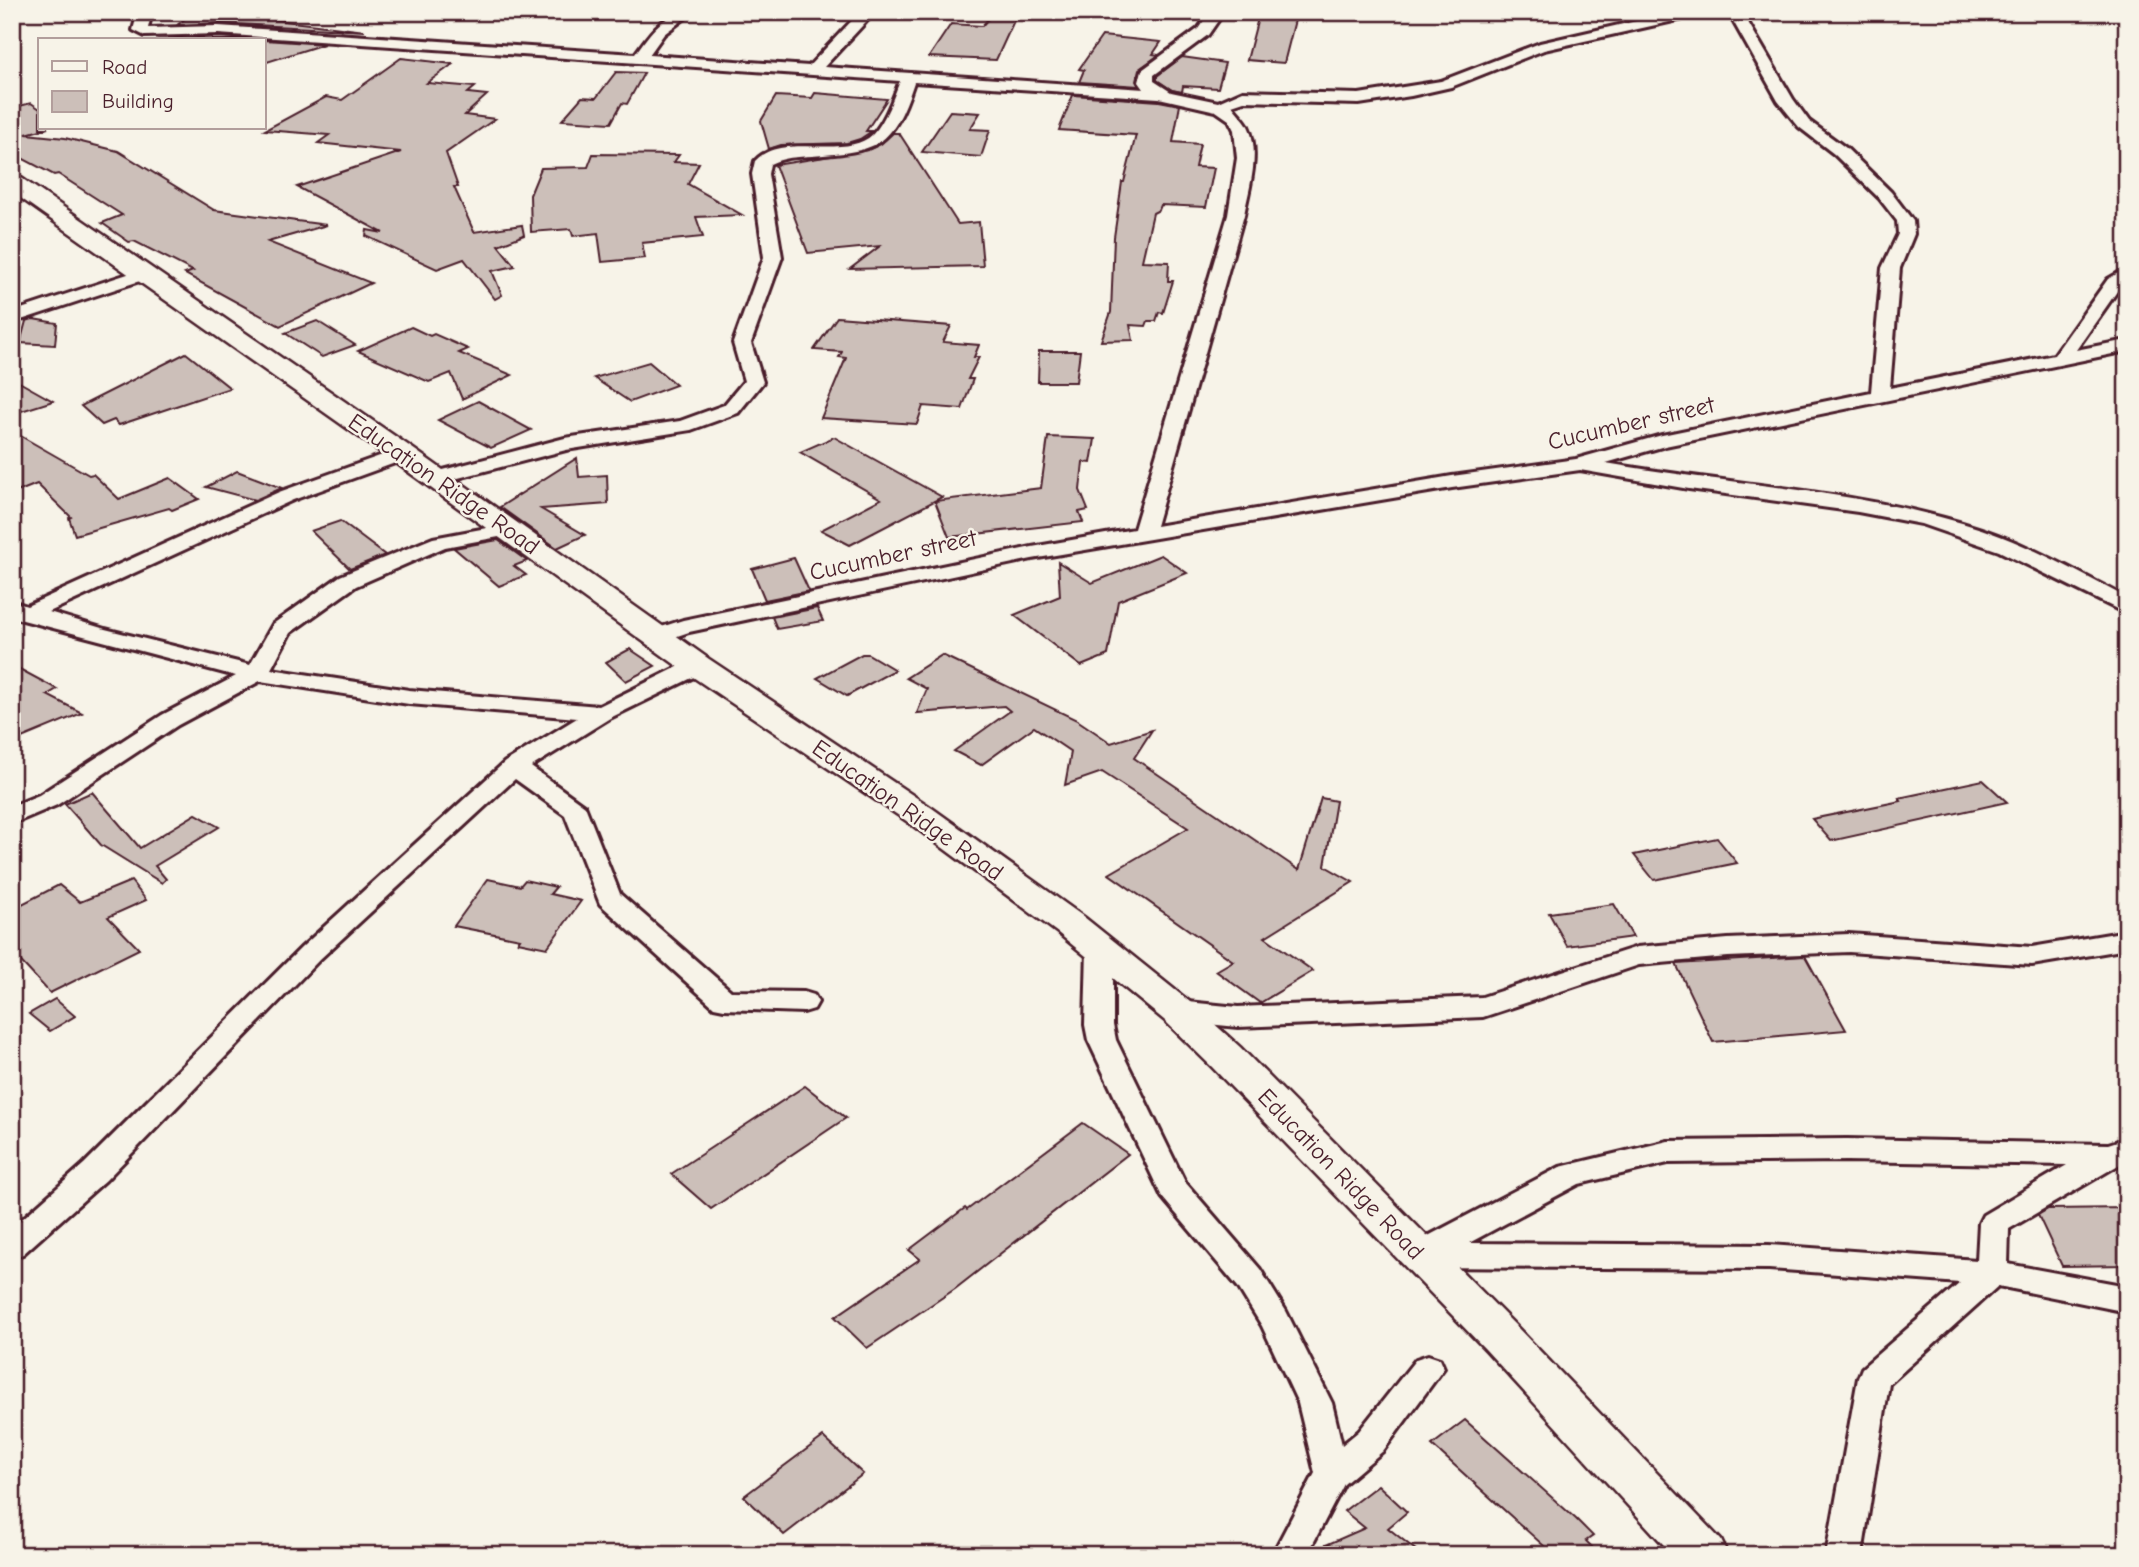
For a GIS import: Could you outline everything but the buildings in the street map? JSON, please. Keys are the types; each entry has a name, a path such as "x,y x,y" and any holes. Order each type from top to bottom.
{"main road":[{"name":"Education Ridge Road","path":"12,182 402,454 698,666 920,815 1100,949 1177,1011 1226,1056 1420,1255 1704,1555"}],"street":[{"path":"145,12 140,30 145,32 218,30 640,57 811,72 1157,94 1223,108 1243,127 1244,163 1236,215 1143,536"},
{"path":"640,57 659,31 686,12"},
{"path":"811,72 868,12"},
{"path":"1157,94 1146,82 1147,73 1203,32 1217,12"},
{"path":"1223,108 1224,102 1243,96 1359,99 1411,92 1446,84 1540,47 1696,12"},
{"path":"1735,12 1786,101 1804,124 1840,150 1885,195 1905,221 1906,234 1891,268 1880,396"},
{"path":"435,478 565,444 684,426 731,409 754,382 741,343 774,257 760,174 763,161 780,153 858,148 878,138 899,104 908,78"},
{"path":"2060,359 2114,283 2127,273"},
{"path":"12,318 142,274"},
{"name":"Cucumber street","path":"657,636 683,627 1032,553 1452,482 1578,465 1662,441 2127,345"},
{"path":"20,611 286,496 402,454"},
{"path":"1578,465 1703,485 1838,502 1912,517 1988,538 2060,571 2127,607"},
{"path":"12,816 48,800 170,720 257,674 281,629 348,581 440,542 508,530"},
{"path":"20,611 97,634 257,674 409,697 602,713"},
{"path":"12,1246 94,1172 311,953 514,767 602,713 698,666"},
{"path":"514,767 576,811 609,898 724,1000 804,1002"},
{"path":"1177,1011 1238,1017 1483,1007 1637,956 1728,948 1849,943 2032,957 2127,940"},
{"path":"1100,949 1099,1025 1102,1040 1173,1189 1249,1278 1275,1320 1315,1403 1332,1474"},
{"path":"1420,1255 1571,1175 1668,1152 2118,1152"},
{"path":"1844,1555 1874,1378 1992,1273 1994,1223 2118,1152"},
{"path":"1420,1255 1769,1258 1992,1273 2127,1299"},
{"path":"1289,1555 1332,1474 1371,1441 1428,1368"}]}
